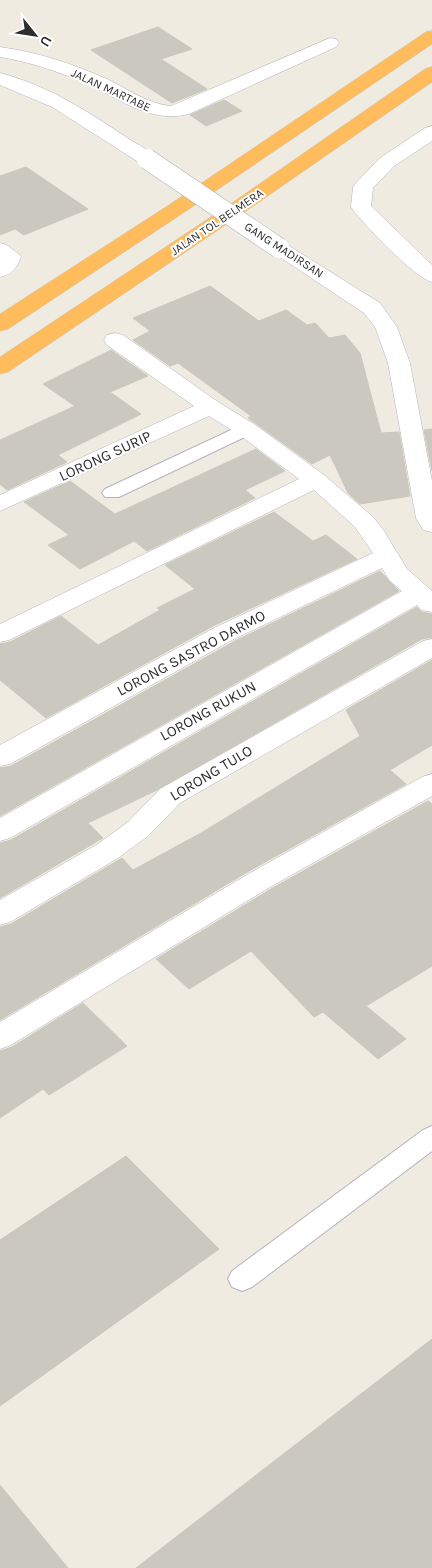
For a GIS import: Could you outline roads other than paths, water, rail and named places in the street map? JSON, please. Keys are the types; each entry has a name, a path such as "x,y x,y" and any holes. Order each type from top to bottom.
{"highway":[{"path":"0,324 169,214 432,36"},
{"name":"JALAN TOL BELMERA","path":"0,367 231,212 432,73"}],"street":[{"name":"JALAN MARTABE","path":"0,52 23,54 47,62 103,84 154,110 168,113 182,110 330,43"},
{"name":"GANG MADIRSAN","path":"0,79 25,86 53,99 372,308 386,327 399,363 422,489 428,518 432,525"},
{"path":"432,132 387,162 363,187 361,207 407,254 432,276"},
{"path":"0,249 11,256 9,263 0,271"},
{"path":"115,340 210,407 246,429 316,480 357,514 372,531 398,574 425,599"},
{"name":"LORONG SURIP","path":"0,504 210,407"},
{"path":"0,634 316,480"},
{"name":"LORONG SASTRO DARMO","path":"0,757 225,633 386,557"},
{"name":"LORONG RUKUN","path":"0,831 149,744 425,599"},
{"name":"LORONG TULO","path":"0,914 108,851 138,829 170,796 432,647"},
{"path":"0,1037 260,880 432,784"}],"lane":[{"path":"112,493 246,429"},
{"path":"242,1279 432,1137"}]}
